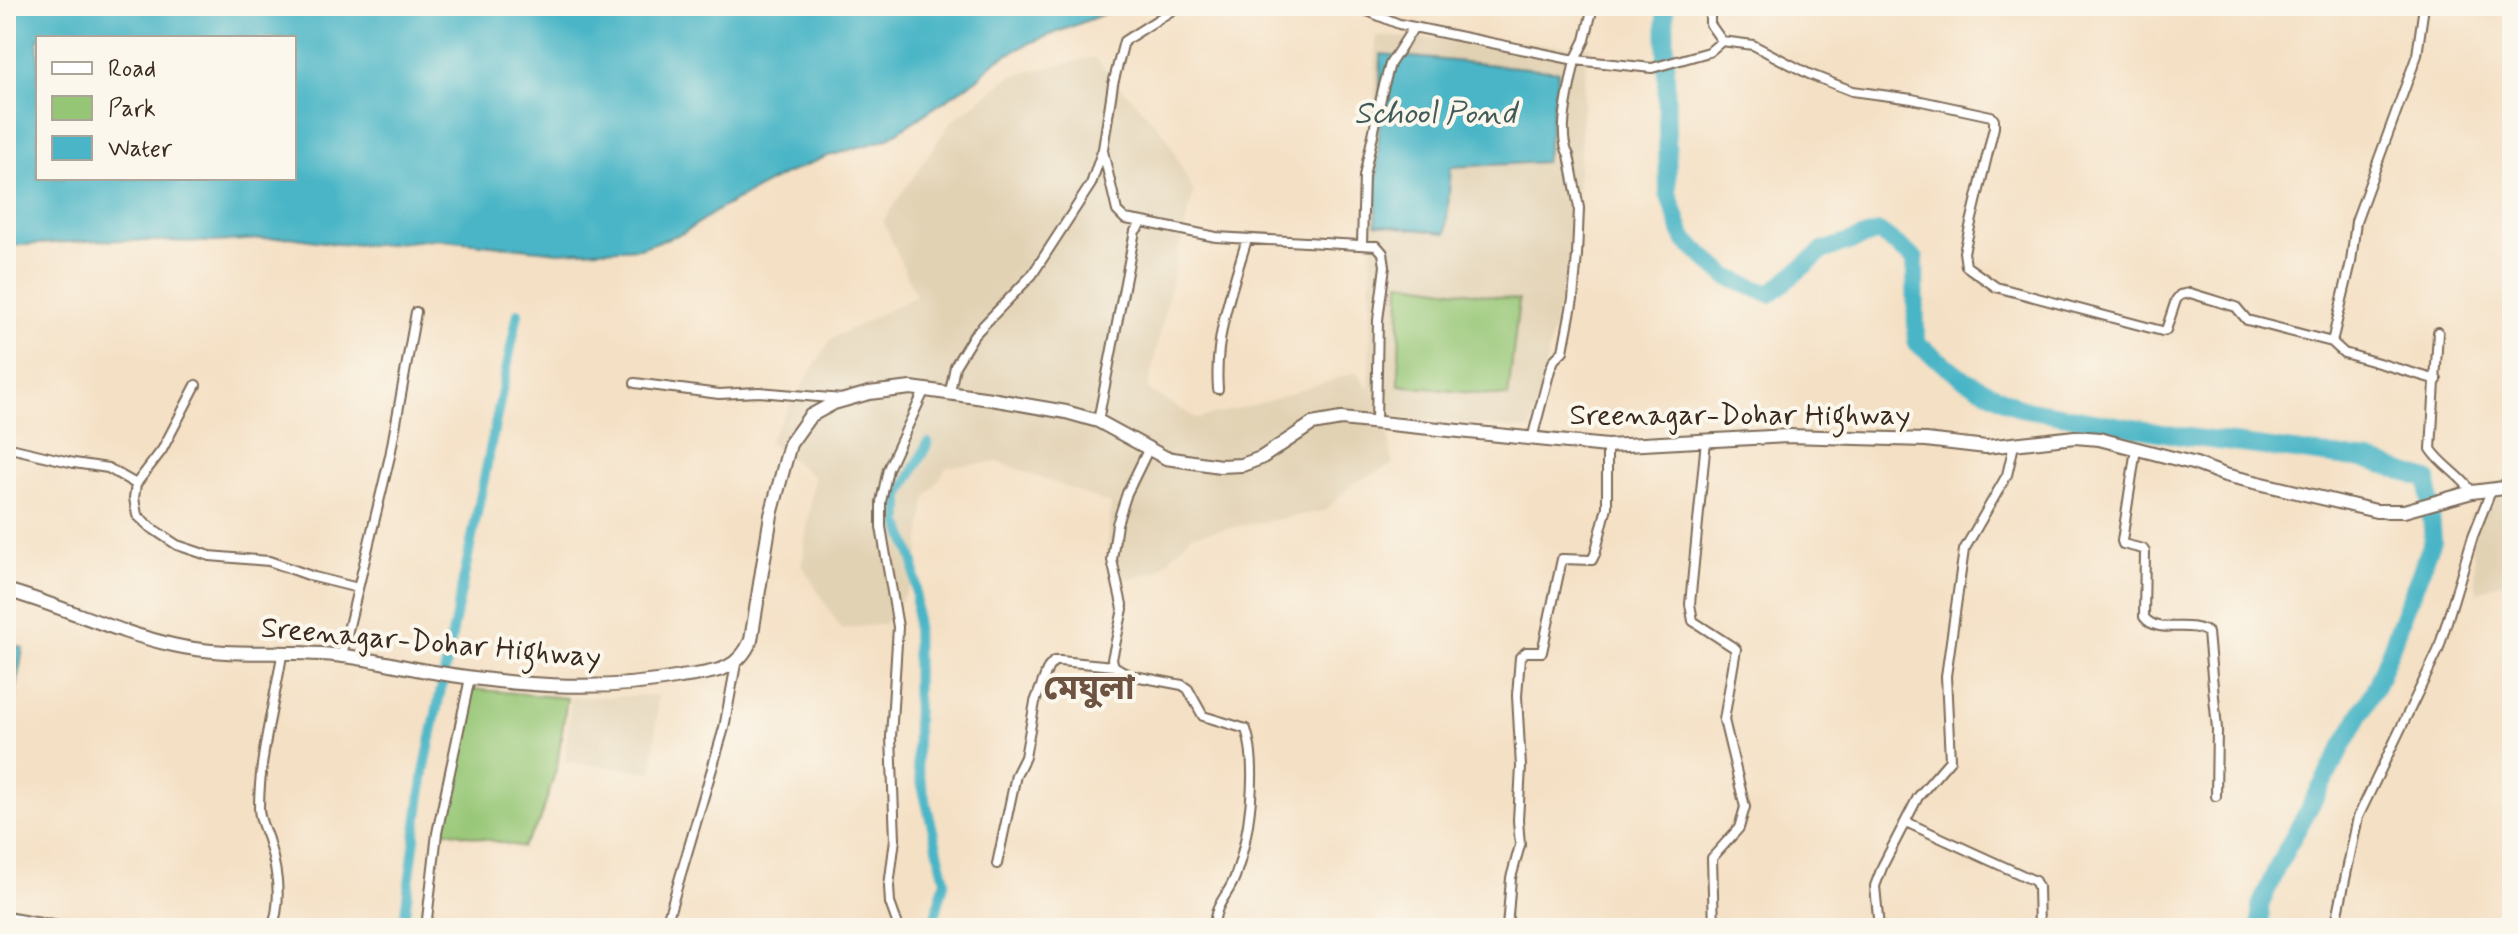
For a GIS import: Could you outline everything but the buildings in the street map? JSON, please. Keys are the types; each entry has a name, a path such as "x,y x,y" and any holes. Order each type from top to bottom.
{"main road":[{"name":"Sreenagar-Dohar Highway","path":"6,590 113,629 198,650 342,655 466,677 587,687 654,683 724,669 736,664 751,640 771,515 790,444 810,416 834,403 869,393 911,388 1066,412 1098,421 1166,458 1198,463 1242,465 1261,458 1312,424 1341,419 1607,446 1788,436 1926,440 1986,447 2075,437 2099,439 2196,464 2225,475 2376,511 2404,511 2466,494"},
{"path":"2466,494 2512,487"}],"street":[{"path":"950,392 955,366 974,335 1032,275 1091,184 1103,149 1113,84 1124,41 1179,6"},
{"path":"1355,6 1399,24 1575,60 1652,68 1709,52 1722,41"},
{"path":"1532,439 1550,370 1563,351 1573,299 1579,208 1572,166 1564,147 1564,134 1575,60 1585,40 1593,6"},
{"path":"1710,6 1710,24 1722,41 1753,45 1809,74 1852,91 1912,99 1991,116 1994,127 1964,261 1966,266 1996,287 2162,331 2166,330 2176,300 2180,295 2190,293 2236,307 2247,320 2332,342 2344,353 2437,380"},
{"path":"2332,342 2351,262 2356,221 2417,55 2424,6"},
{"path":"1362,244 1364,176 1383,89 1390,64 1414,27"},
{"path":"1103,149 1117,211 1125,219 1216,237 1377,246 1383,253 1385,266 1378,320 1376,421"},
{"path":"1098,421 1135,231 1143,222"},
{"path":"1218,389 1216,361 1219,336 1247,239"},
{"path":"342,655 390,456 416,312"},
{"path":"2438,332 2431,449 2438,459 2465,481 2466,494"},
{"path":"635,383 719,394 759,392 847,399"},
{"path":"196,385 162,450 136,484 134,498 137,515 177,545 210,556 269,561 358,588"},
{"path":"899,928 890,903 889,886 895,839 891,737 898,627 884,548 881,502 888,469 925,389"},
{"path":"1706,440 1690,604 1693,621 1736,649 1724,720 1745,807 1739,828 1712,858 1714,928"},
{"path":"1879,928 1875,886 1883,865 1918,797 1950,760 1946,676 1964,550 2007,475 2014,445"},
{"path":"1507,928 1511,878 1520,845 1521,767 1517,696 1520,657 1526,652 1542,652 1562,559 1586,561 1592,560 1595,554 1607,507 1607,446"},
{"path":"6,447 108,468 136,484"},
{"path":"2136,449 2122,541 2145,552 2146,621 2155,626 2200,627 2208,633 2217,729 2216,796"},
{"path":"1114,666 1113,651 1123,609 1112,560 1117,524 1127,493 1148,450"},
{"path":"2335,928 2358,817 2438,651 2473,536 2491,491"},
{"path":"272,928 277,910 277,887 259,806 263,757 282,655"},
{"path":"997,864 1016,775 1025,757 1035,702 1048,668 1054,661 1114,666 1129,675 1182,685 1188,689 1203,716 1246,729 1250,752 1248,818 1240,862 1233,882 1219,901 1212,927"},
{"path":"665,928 724,728 736,664"},
{"path":"426,928 437,833 466,677"},
{"path":"1906,822 2035,881 2038,887 2039,928"},
{"path":"6,917 70,928"},
{"path":"1153,928 1161,924 1178,928"}],"shaded area":[{"path":"1376,36 1592,47 1587,53 1573,244 1531,430 1387,416 1392,465 1355,482 1324,511 1192,535 1159,570 1130,579 1106,565 1111,504 998,462 947,467 925,500 916,578 884,624 841,629 802,565 814,477 768,442 831,339 916,296 883,221 951,122 1011,76 1094,57 1166,136 1194,193 1148,389 1197,419 1265,402 1356,372 1369,389"},
{"path":"2512,473 2512,578 2477,593 2469,517"},
{"path":"658,695 653,772 565,762 571,698"}],"green space":[{"path":"1400,282 1519,300 1508,397 1399,385"},
{"path":"472,689 567,698 557,766 540,821 522,847 442,830"}],"water":[{"path":"6,6 1124,6 1030,43 995,61 977,79 887,139 825,157 783,175 721,208 683,233 640,248 559,252 434,239 378,245 337,244 289,237 215,242 102,240 6,246"},
{"name":"School Pond","path":"1381,54 1559,71 1545,162 1451,167 1446,233 1376,224"},
{"path":"6,643 23,648 11,722 6,722"}],"waterway":[{"path":"1665,6 1668,193 1684,239 1727,277 1770,294 1822,251 1879,232 1915,259 1916,343 1964,379 2020,408 2180,436 2371,461 2428,480 2433,540 2377,684 2278,865 2260,906 2261,928"},
{"path":"403,928 424,772 518,313"},
{"path":"928,443 900,496 900,524 914,562 916,590 917,765 945,880 932,928"}],"district":[{"name":"মেঘুলা","path":"1089,689"}]}
